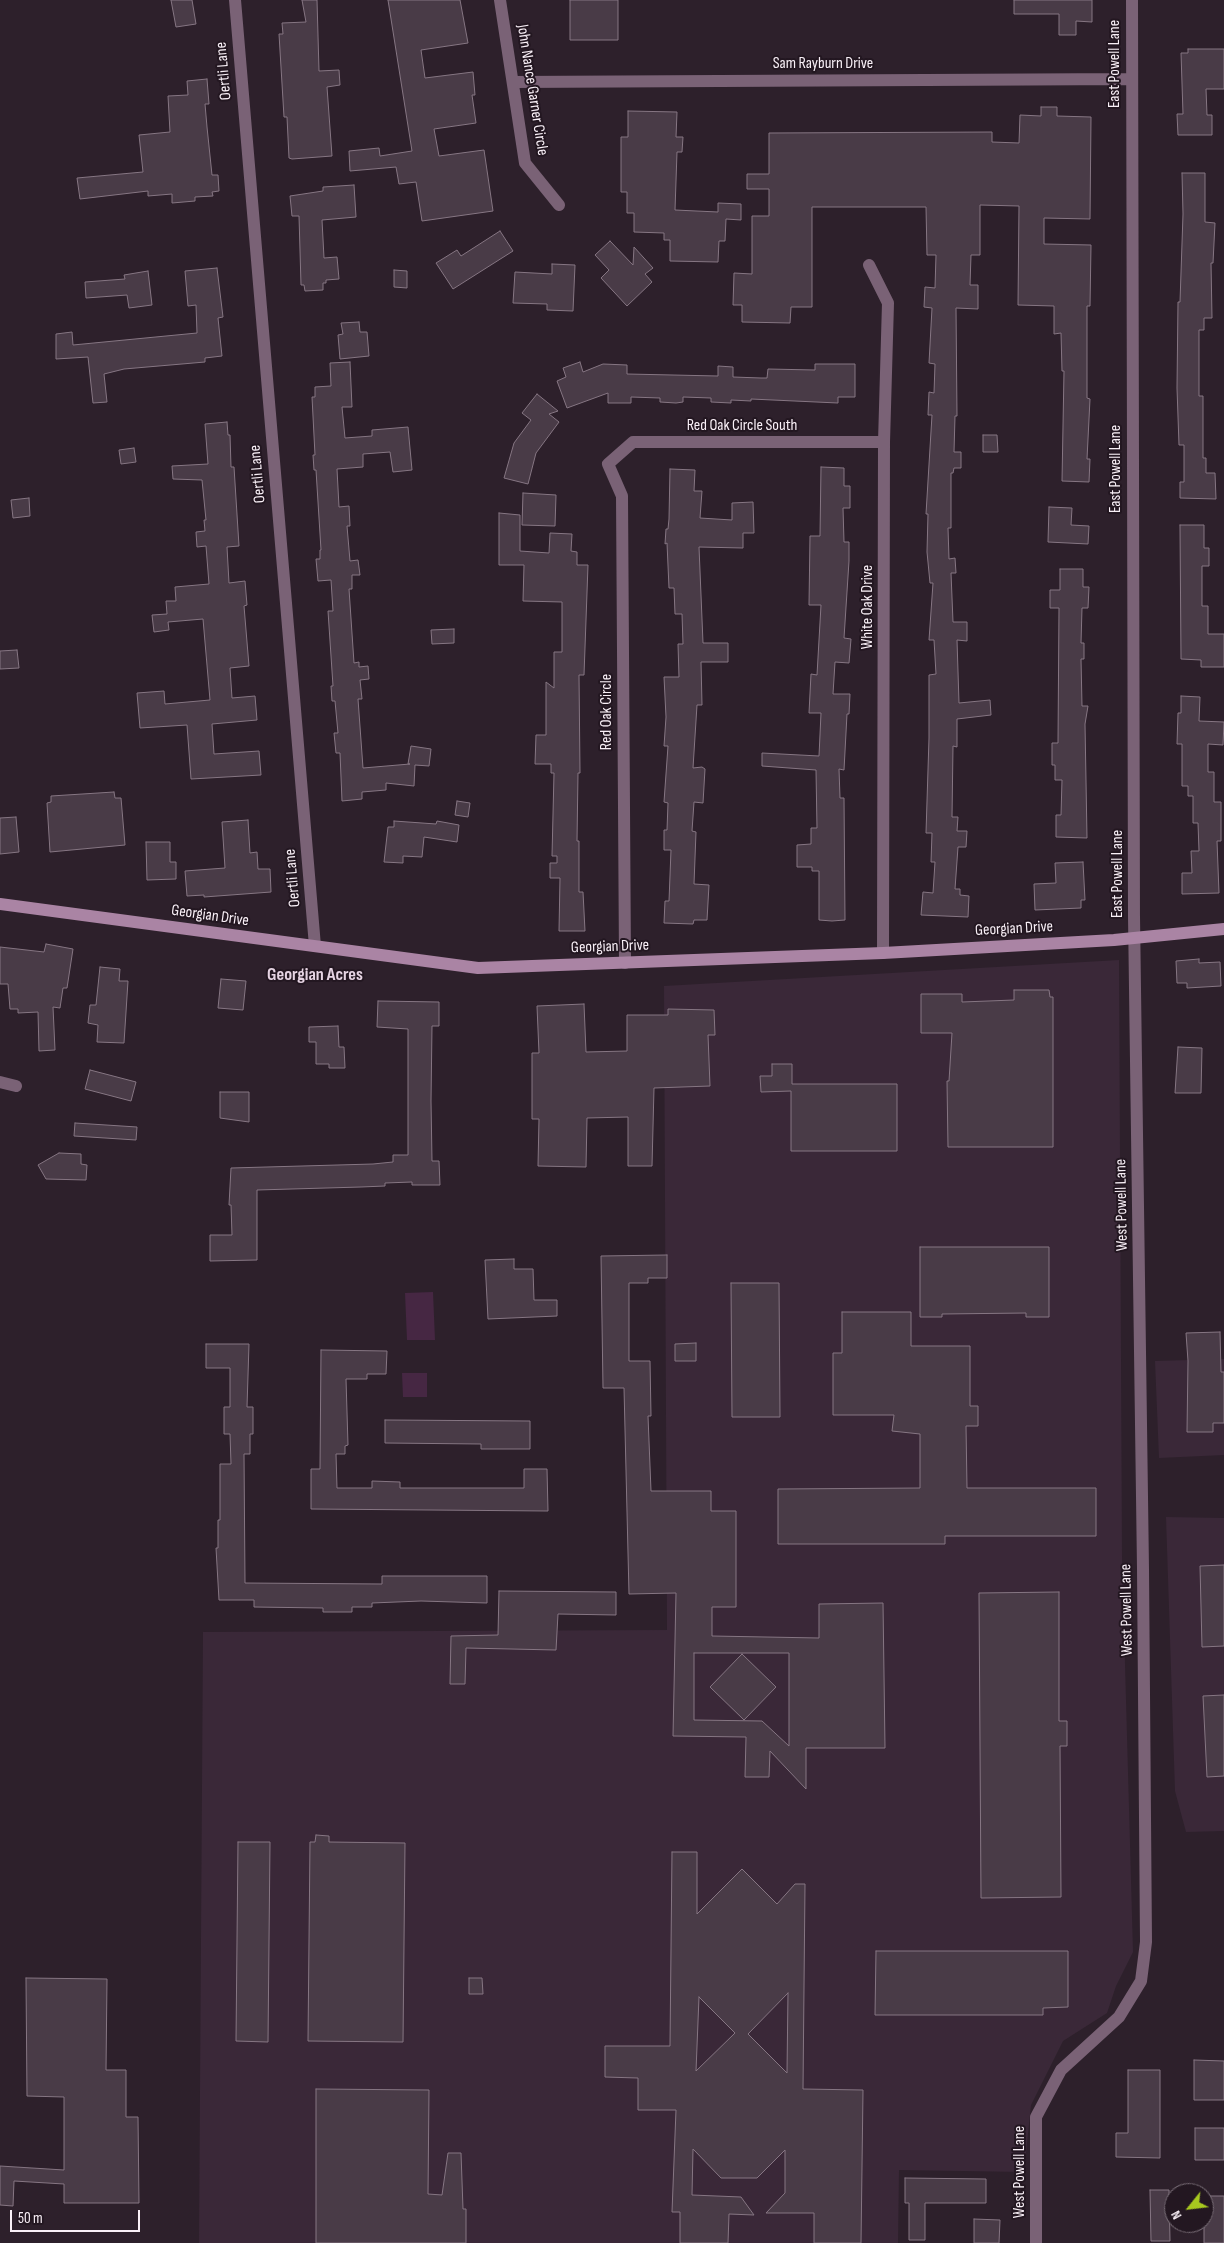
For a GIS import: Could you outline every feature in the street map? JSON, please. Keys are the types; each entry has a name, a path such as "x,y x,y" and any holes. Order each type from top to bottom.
{"street":[{"name":"Oertli Lane","path":"235,0 315,946"},
{"name":"John Nance Garner Circle","path":"500,0 525,163 559,205"},
{"name":"East Powell Lane","path":"1132,0 1134,938"},
{"name":"Sam Rayburn Drive","path":"514,82 1131,79"},
{"name":"White Oak Drive","path":"869,265 888,303 884,442 882,953"},
{"name":"Red Oak Circle South","path":"608,464 633,442 884,442"},
{"name":"Red Oak Circle","path":"608,464 622,496 625,963"},
{"name":"Georgian Drive","path":"0,904 478,968 882,953 1134,938 1224,929"},
{"name":"West Powell Lane","path":"1036,2243 1036,2118 1062,2070 1119,2017 1141,1980 1146,1942 1144,1579 1134,938"},
{"path":"0,1082 16,1086"}],"shaded area":[{"path":"1119,960 1122,1556 1133,1952 1116,1986 1107,2013 1063,2041 1031,2105 1024,2172 899,2170 898,2243 199,2243 203,1632 667,1630 664,986"},
{"path":"433,1292 435,1340 407,1340 405,1293"},
{"path":"1224,1359 1224,1455 1159,1458 1155,1361"},
{"path":"402,1373 427,1373 427,1397 403,1397"},
{"path":"1166,1517 1224,1518 1224,1831 1186,1832 1175,1791"}],"building":[{"path":"171,0 192,0 196,24 176,27"},
{"path":"302,0 317,0 319,71 339,70 340,85 327,87 332,156 292,159 289,158 287,117 284,117 279,34 283,34 282,23 306,22"},
{"path":"388,0 460,0 468,43 421,50 425,78 473,72 475,95 472,95 476,123 434,129 439,156 484,150 493,211 422,221 416,182 399,184 396,167 350,171 349,151 379,148 380,156 412,151"},
{"path":"570,0 618,0 618,40 570,40"},
{"path":"1014,0 1092,0 1092,22 1076,21 1076,35 1059,35 1059,14 1014,14"},
{"path":"1188,49 1224,49 1224,89 1206,89 1207,115 1212,115 1212,135 1178,135 1177,114 1183,114 1181,53 1188,53"},
{"path":"207,79 209,104 205,104 212,175 218,175 219,191 212,192 213,196 195,197 195,201 172,203 172,194 148,196 148,191 80,199 77,178 143,172 139,135 170,132 168,96 188,95 187,81"},
{"path":"1041,107 1057,107 1057,116 1091,117 1090,219 1044,218 1044,244 1091,245 1090,306 1087,306 1087,398 1090,399 1087,459 1090,459 1089,482 1062,481 1064,371 1062,371 1061,333 1054,334 1054,306 1018,305 1019,206 980,205 980,255 971,255 970,285 978,285 978,309 956,308 957,416 955,416 954,452 961,452 961,468 954,468 953,473 951,473 951,528 948,528 949,559 955,558 956,573 951,573 953,622 967,622 967,641 957,640 959,703 990,700 991,715 957,719 957,747 953,746 952,817 958,817 957,831 967,831 966,847 958,847 955,889 960,889 960,895 969,896 968,917 921,915 923,892 933,893 935,862 931,862 932,833 926,833 929,675 936,674 934,640 929,640 933,583 930,583 927,552 928,514 926,514 932,415 928,415 929,392 934,393 935,364 929,363 932,308 924,307 925,287 935,288 936,255 927,255 926,207 812,207 812,307 791,307 790,323 742,322 742,305 733,305 734,273 752,274 752,216 769,216 769,189 747,189 747,174 769,174 769,133 992,132 992,142 1019,143 1020,115 1041,116"},
{"path":"628,111 677,112 676,137 683,137 682,152 677,152 675,210 718,212 718,203 741,204 741,220 726,219 725,241 719,241 718,262 670,261 670,240 664,240 664,233 634,232 634,213 627,213 627,192 621,192 621,137 628,137"},
{"path":"1182,173 1205,173 1205,222 1215,223 1213,263 1211,263 1212,318 1204,318 1204,330 1199,330 1199,396 1203,396 1203,458 1206,458 1206,473 1215,473 1216,499 1180,498 1180,482 1184,482 1184,445 1179,445 1177,388 1178,302 1180,302 1183,214"},
{"path":"354,185 356,217 322,220 324,258 337,257 339,279 326,280 326,283 323,283 323,290 305,291 304,285 301,285 299,216 292,216 290,196 323,191 323,187"},
{"path":"500,231 513,251 453,289 436,263 457,250 461,256"},
{"path":"610,241 633,265 634,247 653,268 645,274 652,282 627,306 601,278 609,270 595,255"},
{"path":"552,264 575,265 573,311 547,310 547,304 513,303 515,272 552,274"},
{"path":"217,268 223,317 218,318 222,356 205,358 205,362 124,369 104,374 107,402 93,403 88,357 56,359 56,334 72,332 73,345 197,333 196,305 188,306 185,271"},
{"path":"394,270 407,271 407,288 394,287"},
{"path":"148,271 152,305 129,308 127,295 86,298 85,282 125,279 124,275"},
{"path":"359,322 360,332 367,332 369,356 340,359 338,335 343,334 341,323"},
{"path":"350,362 352,407 342,407 345,438 372,436 372,430 408,427 412,470 393,472 390,452 363,454 363,467 337,469 339,507 349,506 350,526 347,526 350,561 358,560 360,575 352,575 352,589 349,589 354,663 359,662 359,667 368,666 369,679 360,680 362,699 358,699 363,768 410,764 408,764 411,746 431,749 429,766 415,765 414,786 386,783 386,790 362,792 362,799 342,801 340,753 336,753 334,733 338,733 335,701 332,701 331,686 333,686 328,611 333,611 331,580 318,581 316,559 320,559 321,550 316,470 314,470 313,455 315,455 312,397 315,397 315,387 331,386 330,363"},
{"path":"580,362 583,372 603,364 627,365 627,374 718,376 718,366 733,367 733,377 761,378 767,378 768,369 815,370 815,364 855,364 855,397 838,397 838,403 751,399 751,401 731,400 731,403 711,402 711,398 683,397 683,402 676,403 660,402 660,398 631,397 631,403 608,403 608,393 567,408 557,381 566,377 563,368"},
{"path":"537,394 558,411 549,414 559,422 536,453 528,484 504,478 514,443 531,420 522,413"},
{"path":"227,422 228,435 230,435 231,467 234,467 239,546 227,547 229,583 245,581 247,605 244,606 249,666 230,668 232,698 255,696 257,720 212,724 214,754 259,751 261,775 191,779 187,725 140,728 137,693 164,691 165,704 210,700 203,619 168,622 169,630 154,632 152,615 167,614 166,601 176,601 175,587 209,584 206,546 197,547 196,532 205,531 204,520 206,520 202,480 173,479 172,466 208,464 205,424"},
{"path":"983,435 997,435 998,452 983,452"},
{"path":"134,448 136,462 121,464 119,450"},
{"path":"821,467 844,468 844,486 850,486 850,508 843,508 844,542 849,542 844,638 851,639 849,663 835,662 833,694 850,694 844,770 839,769 840,798 844,798 845,920 832,921 819,920 819,871 812,871 812,867 797,867 797,845 811,844 811,828 817,828 816,770 762,766 762,753 819,756 821,713 809,713 811,674 817,675 821,605 809,605 810,536 820,536"},
{"path":"670,469 695,470 694,491 702,491 700,518 732,520 732,503 753,502 754,533 743,533 743,548 699,547 703,643 728,643 728,662 701,662 702,705 697,705 693,768 702,767 705,769 703,803 694,802 692,831 696,832 694,884 709,885 707,920 694,920 693,924 664,923 665,901 669,901 671,850 664,850 664,830 667,830 668,803 664,802 668,746 664,746 666,717 664,677 679,677 678,644 683,644 682,614 675,614 674,588 669,588 667,543 665,544 669,519"},
{"path":"523,493 556,495 555,526 522,525"},
{"path":"29,498 30,516 13,518 11,500"},
{"path":"1049,507 1072,508 1071,525 1089,526 1088,544 1048,542"},
{"path":"499,513 520,515 520,551 549,553 550,533 572,534 571,551 577,552 577,565 588,565 584,675 579,675 580,773 578,773 577,841 579,841 579,892 583,892 585,931 559,931 560,878 550,878 550,863 557,863 557,856 552,856 554,773 551,773 551,764 535,764 536,735 546,735 546,682 554,688 554,652 562,652 562,602 523,601 524,565 499,565"},
{"path":"1180,525 1204,525 1204,548 1209,548 1209,566 1202,566 1202,606 1208,606 1208,634 1224,634 1224,667 1201,667 1201,660 1181,659"},
{"path":"1060,569 1083,569 1083,587 1089,587 1088,608 1082,608 1081,643 1084,643 1084,659 1081,659 1082,706 1088,706 1085,724 1087,838 1056,837 1056,815 1061,815 1062,780 1055,780 1055,765 1052,765 1052,743 1058,743 1059,608 1050,608 1050,590 1060,590"},
{"path":"454,629 454,643 432,644 431,630"},
{"path":"17,650 19,668 0,669 0,651"},
{"path":"1181,696 1200,697 1199,721 1224,722 1223,745 1208,744 1208,772 1214,772 1214,802 1221,802 1221,841 1217,841 1219,893 1182,894 1182,873 1192,873 1191,851 1199,851 1198,823 1193,823 1193,796 1188,796 1188,786 1182,786 1182,744 1177,744 1178,713 1181,713"},
{"path":"114,792 115,798 121,798 125,845 50,852 47,803 51,802 51,796"},
{"path":"457,801 470,803 468,817 455,815"},
{"path":"16,817 19,852 0,854 0,818"},
{"path":"248,820 250,853 257,852 258,869 270,869 271,892 204,897 204,895 187,896 185,871 225,868 222,822"},
{"path":"394,821 436,824 437,821 459,825 457,842 424,837 422,857 403,856 403,863 384,862 388,827 394,827"},
{"path":"146,842 170,842 170,862 176,862 176,879 147,880"},
{"path":"1083,862 1085,900 1081,900 1081,908 1035,910 1034,884 1056,883 1055,863"},
{"path":"46,944 73,949 67,988 63,988 60,1008 53,1007 55,1050 39,1051 38,1012 18,1013 18,1009 10,1009 8,984 0,984 0,947 44,952"},
{"path":"1199,959 1199,963 1220,962 1221,986 1187,988 1187,983 1177,983 1176,961"},
{"path":"100,967 120,969 119,981 128,981 124,1043 97,1042 98,1025 88,1023 90,1005 96,1005"},
{"path":"221,979 246,981 243,1010 218,1008"},
{"path":"1014,990 1049,990 1050,997 1053,997 1053,1147 948,1147 947,1081 949,1081 952,1033 921,1033 921,994 962,994 962,1002 1014,1000"},
{"path":"378,1001 439,1002 439,1026 432,1026 431,1101 432,1161 439,1161 440,1185 412,1185 412,1182 385,1183 385,1186 257,1190 257,1260 210,1261 210,1235 232,1235 231,1205 229,1205 231,1168 373,1164 393,1162 393,1155 408,1155 408,1029 377,1027"},
{"path":"584,1004 586,1052 627,1051 627,1015 668,1015 668,1009 714,1010 715,1035 708,1035 710,1086 654,1088 652,1166 628,1166 628,1117 587,1118 586,1167 538,1166 539,1119 532,1119 532,1053 539,1053 537,1006"},
{"path":"338,1026 339,1047 344,1047 345,1068 329,1068 329,1064 316,1064 316,1042 309,1042 309,1027"},
{"path":"1178,1047 1202,1048 1201,1093 1175,1093"},
{"path":"772,1064 792,1064 792,1084 897,1084 897,1151 791,1151 791,1091 761,1092 760,1076 772,1076"},
{"path":"90,1070 136,1082 131,1101 85,1089"},
{"path":"220,1092 249,1092 249,1122 220,1118"},
{"path":"75,1123 137,1127 136,1140 74,1136"},
{"path":"59,1153 81,1154 81,1164 87,1165 86,1180 46,1179 38,1165"},
{"path":"920,1247 1049,1247 1049,1317 1026,1317 1026,1313 942,1314 942,1317 920,1317"},
{"path":"667,1255 667,1278 648,1278 648,1283 629,1283 629,1361 650,1361 651,1416 648,1416 651,1491 711,1491 711,1511 736,1511 736,1607 712,1607 712,1636 819,1638 819,1604 883,1603 885,1748 806,1748 806,1789 770,1751 769,1777 745,1777 746,1737 673,1736 676,1593 629,1594 624,1388 603,1388 601,1256","holes":["694,1653 789,1653 789,1746 762,1721 694,1720"]},
{"path":"514,1259 514,1269 533,1269 534,1300 557,1300 557,1316 488,1319 485,1260"},
{"path":"731,1283 779,1283 780,1417 732,1417"},
{"path":"842,1312 911,1312 911,1346 970,1346 970,1406 978,1406 978,1426 966,1426 967,1488 1096,1488 1096,1536 945,1536 945,1544 778,1544 778,1489 920,1488 920,1434 892,1431 894,1415 833,1415 833,1353 842,1353"},
{"path":"1220,1332 1221,1372 1224,1372 1224,1423 1213,1423 1213,1432 1187,1432 1188,1361 1186,1333"},
{"path":"696,1343 696,1361 675,1361 675,1344"},
{"path":"206,1344 249,1344 247,1407 253,1407 253,1434 250,1434 250,1454 244,1454 245,1583 382,1584 382,1576 487,1576 487,1603 421,1601 372,1603 372,1607 352,1607 352,1612 323,1612 323,1608 254,1607 254,1600 219,1600 216,1548 218,1548 218,1520 220,1520 220,1464 231,1464 230,1434 224,1434 224,1407 230,1407 230,1368 206,1368"},
{"path":"321,1350 387,1351 386,1374 367,1374 367,1379 346,1379 348,1445 345,1446 345,1454 336,1454 337,1488 372,1488 372,1481 400,1482 400,1488 524,1488 524,1469 547,1469 548,1511 311,1509 311,1469 320,1469"},
{"path":"385,1420 530,1421 530,1449 481,1449 481,1444 385,1443"},
{"path":"1224,1565 1224,1646 1202,1647 1200,1566"},
{"path":"499,1591 616,1592 616,1615 558,1614 556,1650 466,1648 465,1684 450,1684 451,1636 498,1635"},
{"path":"1059,1592 1059,1721 1067,1721 1067,1746 1060,1746 1061,1897 981,1898 979,1593"},
{"path":"742,1654 776,1687 744,1720 710,1687"},
{"path":"1224,1695 1224,1776 1207,1777 1203,1696"},
{"path":"316,1835 329,1836 329,1842 405,1843 403,2042 308,2041 310,1842 315,1842"},
{"path":"238,1842 270,1842 268,2042 236,2041"},
{"path":"672,1852 697,1852 697,1914 742,1869 777,1904 795,1884 805,1884 803,2089 863,2090 861,2243 814,2243 814,2213 766,2213 785,2193 785,2150 757,2178 721,2178 693,2149 692,2195 741,2197 754,2215 729,2214 728,2243 680,2243 680,2212 672,2212 676,2110 638,2110 638,2078 605,2077 605,2046 670,2046","holes":["788,1993 787,2073 748,2034","699,1997 735,2033 696,2071"]},
{"path":"876,1951 1068,1951 1068,2007 1043,2008 1043,2015 875,2015"},
{"path":"26,1978 107,1979 106,2070 126,2070 126,2117 138,2117 139,2203 64,2203 64,2184 14,2181 13,2206 0,2205 0,2166 64,2170 64,2097 27,2096"},
{"path":"469,1978 482,1978 483,1994 469,1994"},
{"path":"1194,2060 1224,2061 1224,2100 1194,2100"},
{"path":"1128,2070 1160,2070 1160,2158 1116,2157 1116,2133 1128,2133"},
{"path":"316,2089 429,2090 428,2194 442,2195 448,2153 461,2153 463,2209 466,2209 466,2243 316,2243"},
{"path":"1195,2128 1224,2128 1224,2160 1195,2160"},
{"path":"905,2178 986,2179 986,2203 925,2203 925,2240 909,2240 909,2203 905,2203"},
{"path":"1150,2190 1164,2190 1164,2233 1170,2233 1170,2241 1151,2241"},
{"path":"1214,2196 1224,2196 1224,2243 1204,2243 1204,2233 1214,2233"},
{"path":"974,2219 1000,2220 999,2243 974,2243"}],"district":[{"name":"Georgian Acres","path":"315,975"}]}
